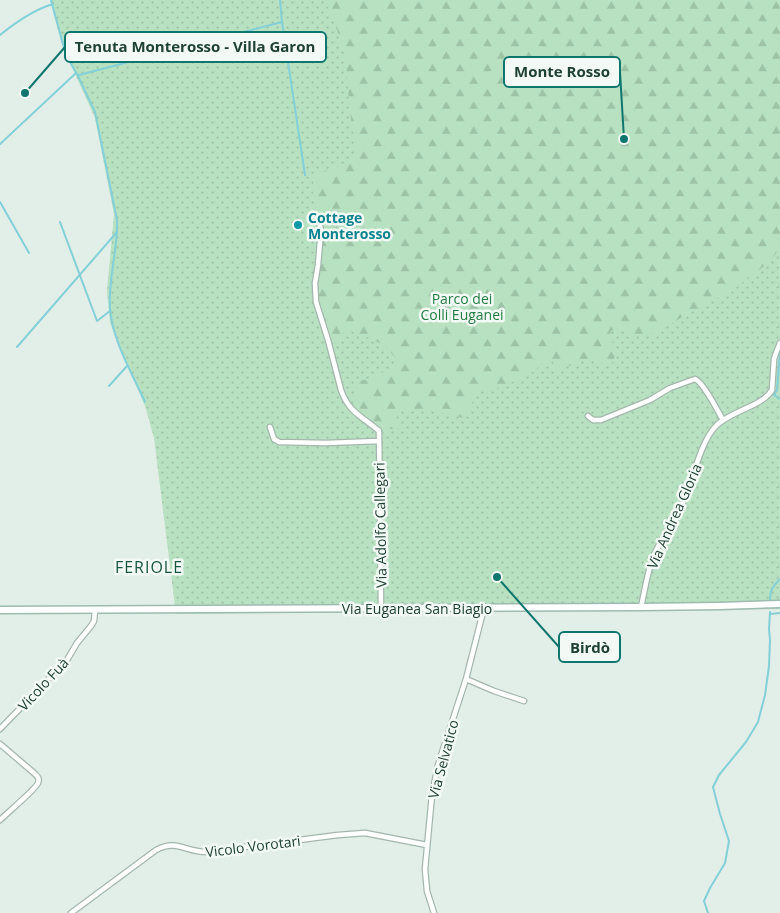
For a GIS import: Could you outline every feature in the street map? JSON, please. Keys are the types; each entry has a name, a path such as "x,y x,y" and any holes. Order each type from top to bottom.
{"main road":[{"name":"Via Euganea San Biagio","path":"0,610 641,607 780,604"}],"street":[{"name":"Via Adolfo Callegari","path":"318,218 321,230 315,283 316,296 341,390 354,412 379,430 381,608"},
{"path":"588,416 593,420 601,420 650,400 670,388 695,379 699,381 723,420 761,400 770,393 772,390 776,353 780,343"},
{"name":"Via Andrea Gloria","path":"641,607 654,557 685,496 709,435 723,420"},
{"path":"270,427 274,440 279,442 379,441"},
{"name":"Via Selvatico","path":"434,913 426,891 425,880 432,795 438,765 466,678 484,608"},
{"name":"Vicolo Fuà","path":"0,730 67,660 77,643 92,626 95,610"},
{"path":"466,678 494,691 524,701"},
{"path":"0,744 34,773 39,780 35,788 0,820"},
{"name":"Vicolo Vorotari","path":"71,913 163,846 181,846 198,852 206,852 365,833 427,845"}],"green space":[{"name":"Parco dei Colli Euganei","path":"50,0 780,0 780,609 176,614 154,438 145,406 110,323 107,291 114,214 95,118 62,45"},
{"path":"325,0 780,0 780,248 763,267 736,287 709,303 702,304 696,310 660,331 641,337 619,328 611,331 610,335 615,353 612,363 604,364 593,357 562,369 556,369 551,358 528,375 497,388 479,390 464,418 430,411 404,409 396,411 395,414 401,428 382,430 353,408 353,397 359,381 391,370 396,366 397,360 385,346 348,330 343,333 335,344 330,340 317,298 322,227 313,193 313,182 319,174 348,163 357,154 351,122 343,48"}],"waterway":[{"path":"51,0 66,55 95,112 117,220 110,297 114,332 145,402"},
{"path":"280,0 305,175"},
{"path":"0,35 25,17 53,4"},
{"path":"79,75 282,22"},
{"path":"0,144 76,73"},
{"path":"0,202 29,253"},
{"path":"60,222 97,321 110,311"},
{"path":"17,347 117,232"},
{"path":"780,353 777,390 774,395 780,399"},
{"path":"109,386 127,366"},
{"path":"770,600 772,588 780,579"},
{"path":"708,913 704,901 725,863 729,841 713,787 719,775 746,742 758,722 765,695 769,666 770,612"},
{"path":"770,614 780,613"}],"place":[{"name":"Tenuta Monterosso - Villa Garon","path":"25,93"},
{"name":"Monte Rosso","path":"624,139"},
{"name":"Cottage Monterosso","path":"298,225"},
{"name":"Birdò","path":"497,577"}],"district":[{"name":"FERIOLE","path":"149,567"}]}
